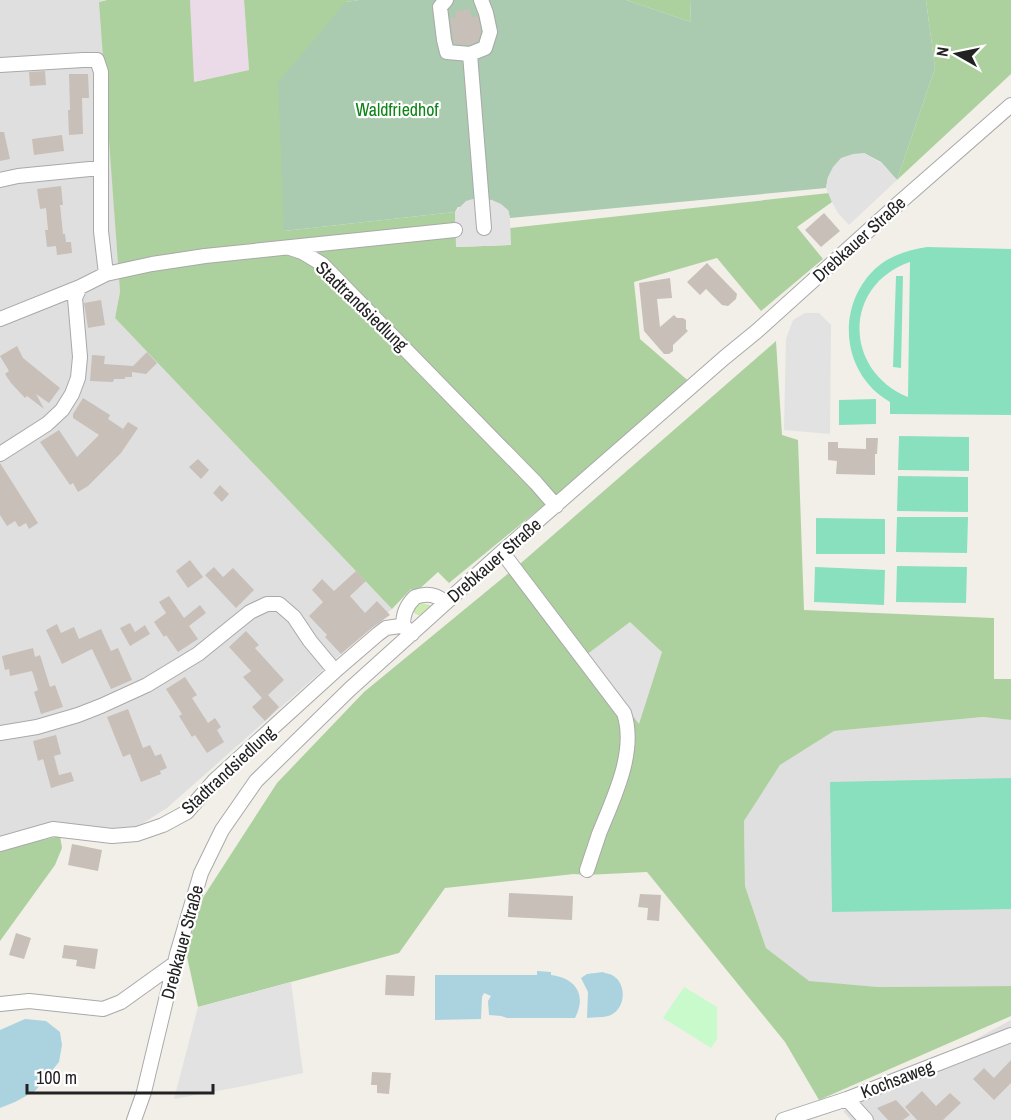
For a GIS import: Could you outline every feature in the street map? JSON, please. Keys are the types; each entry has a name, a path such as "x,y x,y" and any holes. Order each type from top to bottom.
{"street":[{"path":"446,0 440,7 447,52 471,54 485,48 490,32 481,0"},
{"path":"471,54 484,228"},
{"path":"0,65 97,60 100,72 101,231 106,274"},
{"name":"Drebkauer Straße","path":"134,1120 144,1092 174,964 201,873 222,830 256,780 407,630 445,603 757,331 1011,105"},
{"path":"0,180 18,176 100,168"},
{"path":"0,319 80,287 106,274 152,264 456,230"},
{"name":"Stadtrandsiedlung","path":"288,248 302,252 322,264 556,506"},
{"path":"0,454 47,424 62,410 72,394 78,378 80,357 75,298 80,287"},
{"path":"502,552 624,713 628,725 628,741 619,787 598,836 587,870"},
{"path":"407,630 403,616 415,597 434,595 445,603"},
{"path":"0,733 37,727 78,715 147,685 198,654 250,612 267,604 279,604 294,617 335,671"},
{"name":"Stadtrandsiedlung","path":"0,844 53,829 112,836 137,834 163,825 187,812 214,781 386,628 394,626 407,630"},
{"path":"0,1004 29,1001 103,1009 121,1002 174,964"},
{"name":"Kochsaweg","path":"783,1120 1011,1035"},
{"path":"847,1098 866,1120"}],"shaded area":[{"path":"0,0 107,0 100,1 120,292 115,318 392,609 167,808 132,830 114,834 57,825 0,840"},
{"path":"190,0 244,0 249,70 193,82"},
{"path":"864,153 881,163 897,180 849,225 832,202 826,188 828,177 841,158"},
{"path":"476,198 492,200 508,210 511,245 456,247 455,212 466,201"},
{"path":"805,313 819,313 831,325 830,434 784,430 786,339 793,320"},
{"path":"630,622 662,652 639,724 586,655"},
{"path":"983,717 1011,720 1011,986 878,987 809,982 766,948 745,886 744,821 780,765 834,731"},
{"path":"291,982 303,1073 174,1099 198,1007"},
{"path":"1011,1020 1011,1120 851,1120 843,1111"}],"green space":[{"path":"107,0 190,0 194,82 249,70 244,0 359,0 346,2 284,231 455,212 457,247 510,245 510,228 829,193 832,202 797,227 823,259 761,311 717,258 634,282 640,339 692,384 449,583 438,572 415,593 411,589 392,609 115,318 120,292 99,2"},
{"name":"Waldfriedhof","path":"359,0 626,0 691,22 690,0 926,0 935,68 897,180 881,162 864,153 828,177 826,188 510,218 508,210 458,207 455,212 284,231 278,82 346,2"},
{"path":"626,0 690,0 691,22"},
{"path":"926,0 1011,0 1011,74 897,180 935,68"},
{"path":"927,247 1011,249 1011,415 890,414 890,402 874,390 861,375 853,357 849,339 849,320 854,301 863,284 882,263 894,256","holes":["910,262 908,397 887,384 871,368 862,348 860,328 863,308 872,289 888,273"]},
{"path":"896,276 903,276 901,368 893,367"},
{"path":"776,341 782,435 798,440 804,610 994,618 994,679 1011,679 1011,720 983,717 834,731 780,765 744,821 745,886 766,948 809,981 878,987 1011,986 1011,1016 819,1100 785,1042 647,872 574,874 445,888 399,953 198,1007 186,952 202,899 277,783 364,692 521,563"},
{"path":"876,399 876,424 839,425 839,400"},
{"path":"899,436 969,437 969,471 898,470"},
{"path":"898,476 968,477 968,512 897,511"},
{"path":"897,517 968,517 967,553 896,552"},
{"path":"816,518 885,519 885,554 816,554"},
{"path":"897,566 967,567 966,603 896,602"},
{"path":"815,567 885,570 884,605 814,602"},
{"path":"421,603 434,606 420,616 413,608"},
{"path":"1011,778 1011,909 832,912 830,782"},
{"path":"60,836 62,848 55,865 0,941 0,850"},
{"path":"684,987 717,1007 717,1039 711,1048 663,1018"}],"water":[{"path":"537,971 551,972 551,975 573,984 577,989 580,1002 575,1018 507,1018 489,1015 488,1001 491,996 484,993 481,1019 435,1020 435,975 537,975"},
{"path":"603,972 612,975 620,984 623,995 620,1007 611,1015 587,1018 588,992 581,978 587,974"},
{"path":"25,1019 46,1021 60,1032 62,1045 59,1062 35,1091 0,1108 0,1030"}],"building":[{"path":"470,9 471,17 478,16 481,32 478,41 469,45 454,44 450,18 456,17 455,11"},
{"path":"45,71 46,85 30,86 29,72"},
{"path":"69,74 88,74 89,98 82,98 83,134 69,135"},
{"path":"0,132 4,132 10,159 0,161"},
{"path":"62,135 64,151 34,155 32,139"},
{"path":"61,186 63,234 65,234 66,242 71,242 72,253 57,255 56,246 47,247 46,208 40,209 37,189"},
{"path":"824,213 840,231 821,247 805,230"},
{"path":"707,263 737,294 736,299 728,306 722,305 706,289 700,295 687,282"},
{"path":"670,278 672,298 657,299 660,327 674,315 686,320 688,331 673,345 673,351 664,354 644,331 639,283"},
{"path":"101,300 105,325 88,328 84,303"},
{"path":"17,346 23,358 60,388 49,403 36,394 44,409 27,396 25,398 5,374 9,371 0,356"},
{"path":"147,352 157,363 146,374 132,372 132,377 114,379 113,382 90,381 92,355 105,356 104,364 133,366"},
{"path":"83,398 110,415 108,419 123,429 128,422 138,428 121,453 88,486 78,492 73,483 70,485 40,442 59,430 77,457 99,435 73,418"},
{"path":"866,438 878,438 875,475 836,474 837,461 828,460 828,442 838,442 838,448 866,449"},
{"path":"198,459 209,470 201,479 189,467"},
{"path":"0,463 38,523 29,529 26,523 19,527 15,521 7,526 0,515"},
{"path":"220,485 229,494 222,502 213,493"},
{"path":"190,560 203,577 188,588 176,571"},
{"path":"214,567 223,577 233,568 254,590 236,608 205,575"},
{"path":"356,571 366,581 350,596 365,613 377,601 390,615 341,654 309,616 323,602 312,590 322,579 334,591"},
{"path":"169,596 184,618 200,605 206,613 189,626 198,639 178,652 154,622 166,613 159,602"},
{"path":"130,623 135,632 145,625 150,634 130,646 120,628"},
{"path":"57,624 61,633 74,627 79,639 101,629 111,651 118,648 132,680 111,689 92,649 62,664 46,630"},
{"path":"246,631 259,645 255,648 284,680 268,695 279,707 265,721 252,707 262,698 243,677 251,671 229,647"},
{"path":"33,648 35,657 40,655 50,687 55,685 63,707 41,714 34,692 38,690 32,671 10,676 9,669 5,670 2,656"},
{"path":"185,677 197,695 192,698 208,723 215,718 221,727 217,730 224,742 207,753 195,735 192,737 179,716 182,714 166,689"},
{"path":"128,709 143,748 150,745 155,756 161,754 167,768 160,771 161,774 141,782 130,754 123,757 107,717"},
{"path":"56,735 61,754 54,756 59,775 71,772 74,781 51,788 43,759 38,761 33,741"},
{"path":"72,844 102,850 98,871 68,865"},
{"path":"509,893 573,896 572,920 508,917"},
{"path":"640,894 661,895 659,921 647,920 648,908 638,907"},
{"path":"16,933 31,938 24,959 9,955"},
{"path":"64,945 98,949 95,969 76,966 77,960 62,958"},
{"path":"386,975 415,976 414,996 385,995"},
{"path":"1011,1060 1011,1083 994,1100 973,1079 984,1068 994,1078"},
{"path":"372,1072 391,1073 389,1094 377,1093 377,1085 371,1085"},
{"path":"922,1091 936,1106 950,1093 961,1103 943,1120 917,1120 905,1107"},
{"path":"896,1100 910,1115 903,1120 888,1120 877,1108"}]}
